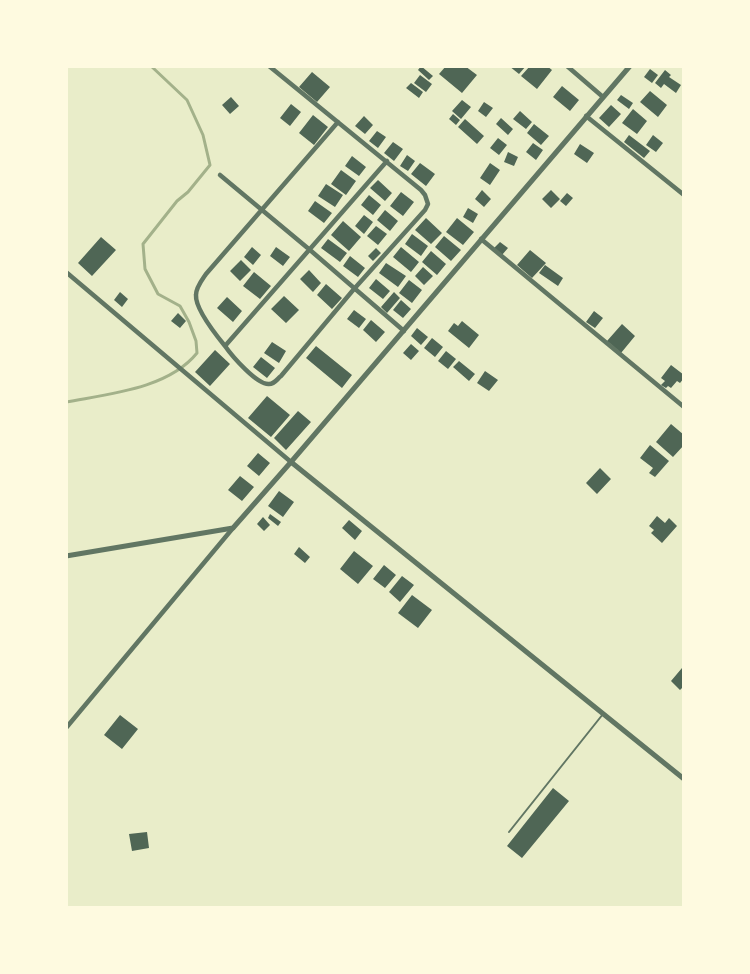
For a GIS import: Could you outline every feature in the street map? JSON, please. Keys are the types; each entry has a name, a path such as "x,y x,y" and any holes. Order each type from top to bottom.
{"street":[{"path":"269,66 422,190 428,204 274,383 268,384 261,382 233,357 207,324 196,300 196,293 206,274 338,122"},
{"path":"567,66 603,97"},
{"path":"66,728 233,528 630,66"},
{"path":"586,116 684,195"},
{"path":"225,346 387,161"},
{"path":"220,175 404,331"},
{"path":"481,239 684,407"},
{"path":"66,272 291,462 684,779"},
{"path":"66,556 233,528"}],"lane":[{"path":"509,832 603,714"}],"building":[{"path":"421,66 433,76 429,80 418,70"},
{"path":"446,66 465,66 477,75 462,93 439,74"},
{"path":"509,66 526,66 519,74"},
{"path":"530,66 547,66 552,70 537,89 521,76"},
{"path":"650,69 658,75 652,83 644,77"},
{"path":"665,70 671,75 669,77 681,85 676,93 664,84 661,88 655,83"},
{"path":"312,72 330,87 317,102 299,87"},
{"path":"420,75 432,84 426,92 414,83"},
{"path":"411,83 423,92 419,98 406,88"},
{"path":"562,86 579,100 570,111 553,97"},
{"path":"650,91 667,105 658,117 640,102"},
{"path":"621,95 633,103 629,109 617,100"},
{"path":"231,97 239,106 230,114 222,105"},
{"path":"462,100 471,107 461,119 452,111"},
{"path":"484,102 493,108 486,117 478,111"},
{"path":"291,104 301,112 290,126 280,118"},
{"path":"611,105 621,114 609,127 599,118"},
{"path":"633,109 647,121 637,134 622,123"},
{"path":"520,111 532,122 526,129 513,119"},
{"path":"453,114 460,120 456,125 449,119"},
{"path":"313,115 328,127 314,145 299,133"},
{"path":"364,116 373,125 365,134 355,126"},
{"path":"501,118 513,129 508,135 496,124"},
{"path":"465,119 484,136 477,144 458,127"},
{"path":"534,124 549,136 541,145 527,133"},
{"path":"377,131 386,137 378,148 369,141"},
{"path":"629,135 650,151 644,158 624,142"},
{"path":"653,135 663,143 656,152 646,145"},
{"path":"498,138 507,145 499,155 490,148"},
{"path":"393,142 403,149 394,161 384,153"},
{"path":"533,143 543,150 536,160 526,152"},
{"path":"580,144 594,153 587,163 574,154"},
{"path":"508,152 518,157 514,166 504,162"},
{"path":"407,155 415,161 408,171 400,166"},
{"path":"352,156 366,167 359,176 345,166"},
{"path":"420,163 435,174 426,186 411,174"},
{"path":"490,163 500,170 490,185 480,178"},
{"path":"341,170 356,181 346,195 331,184"},
{"path":"378,180 392,193 385,201 370,188"},
{"path":"326,184 343,195 335,207 318,196"},
{"path":"482,190 491,199 484,207 475,199"},
{"path":"551,190 560,199 551,208 542,199"},
{"path":"401,192 414,202 403,216 390,206"},
{"path":"567,193 573,198 566,206 560,201"},
{"path":"369,195 381,205 373,215 361,205"},
{"path":"315,201 332,213 324,223 308,211"},
{"path":"468,208 478,214 473,223 463,217"},
{"path":"385,210 398,221 390,231 377,220"},
{"path":"364,215 373,222 364,234 355,226"},
{"path":"426,218 442,233 431,244 415,230"},
{"path":"457,218 474,232 463,245 446,232"},
{"path":"343,221 361,237 349,251 331,235"},
{"path":"376,226 387,234 378,245 367,236"},
{"path":"412,234 428,246 421,256 405,244"},
{"path":"444,236 461,250 451,261 435,247"},
{"path":"101,237 116,250 92,276 78,263"},
{"path":"328,239 347,253 340,262 321,248"},
{"path":"500,242 508,248 502,255 494,248"},
{"path":"252,247 261,255 253,265 244,257"},
{"path":"276,247 290,257 283,266 270,256"},
{"path":"401,247 419,262 411,272 393,257"},
{"path":"376,248 381,253 373,261 368,256"},
{"path":"530,250 546,263 532,278 517,265"},
{"path":"431,251 446,264 437,275 422,262"},
{"path":"350,256 365,268 358,277 343,266"},
{"path":"241,260 251,270 240,281 230,271"},
{"path":"386,263 406,276 398,287 379,273"},
{"path":"545,265 563,278 558,286 539,273"},
{"path":"423,267 433,276 424,285 415,276"},
{"path":"309,270 321,283 313,292 300,279"},
{"path":"254,272 271,286 260,299 243,286"},
{"path":"376,279 390,291 383,299 369,288"},
{"path":"409,280 422,290 412,303 399,293"},
{"path":"326,284 342,298 332,309 317,295"},
{"path":"120,292 128,299 122,307 114,300"},
{"path":"394,292 400,298 387,313 381,307"},
{"path":"284,296 299,310 286,323 271,309"},
{"path":"227,297 242,311 233,322 217,308"},
{"path":"401,300 411,309 403,318 393,310"},
{"path":"354,310 366,319 359,328 347,319"},
{"path":"594,311 603,318 595,328 586,322"},
{"path":"178,313 186,321 180,328 171,321"},
{"path":"371,320 385,332 376,342 363,330"},
{"path":"462,321 479,335 469,348 448,331 454,323 458,326"},
{"path":"622,324 635,336 621,353 607,341"},
{"path":"417,328 428,337 421,345 411,336"},
{"path":"432,338 443,347 435,357 424,348"},
{"path":"272,342 286,351 279,363 264,353"},
{"path":"411,344 419,351 411,360 403,353"},
{"path":"316,346 352,375 342,388 306,358"},
{"path":"215,350 230,364 210,386 195,372"},
{"path":"446,351 456,359 448,369 438,361"},
{"path":"261,357 275,368 267,378 253,367"},
{"path":"459,361 475,374 469,381 453,367"},
{"path":"671,365 684,375 684,378 680,383 677,381 671,388 668,386 666,388 661,385 665,381 661,378"},
{"path":"485,371 498,380 489,391 477,383"},
{"path":"267,396 290,415 271,437 248,418"},
{"path":"298,411 311,422 286,450 274,438"},
{"path":"671,424 684,435 684,445 673,457 656,442"},
{"path":"650,445 669,461 655,477 649,473 653,468 640,458"},
{"path":"258,453 270,463 259,476 247,466"},
{"path":"600,468 611,479 597,494 586,483"},
{"path":"240,476 254,487 242,501 228,490"},
{"path":"279,491 294,502 283,517 268,506"},
{"path":"270,514 281,522 278,526 268,518"},
{"path":"657,516 665,523 669,518 677,526 662,543 651,533 654,530 649,526"},
{"path":"263,517 270,525 264,531 257,524"},
{"path":"349,520 362,531 355,540 342,528"},
{"path":"299,547 310,557 305,563 294,554"},
{"path":"354,551 373,566 358,584 340,569"},
{"path":"384,565 396,575 385,588 373,579"},
{"path":"402,576 414,585 400,602 389,592"},
{"path":"412,595 432,610 418,628 398,613"},
{"path":"682,668 684,669 684,686 680,690 671,681"},
{"path":"120,715 138,729 122,749 104,735"},
{"path":"553,788 569,801 522,858 507,846"},
{"path":"147,832 149,848 132,851 129,834"}],"waterway":[{"path":"66,402 136,388 154,382 185,365 197,353 196,341 180,306 158,294 145,269 143,244 177,201 188,192 210,165 203,135 187,100 151,66"}]}
